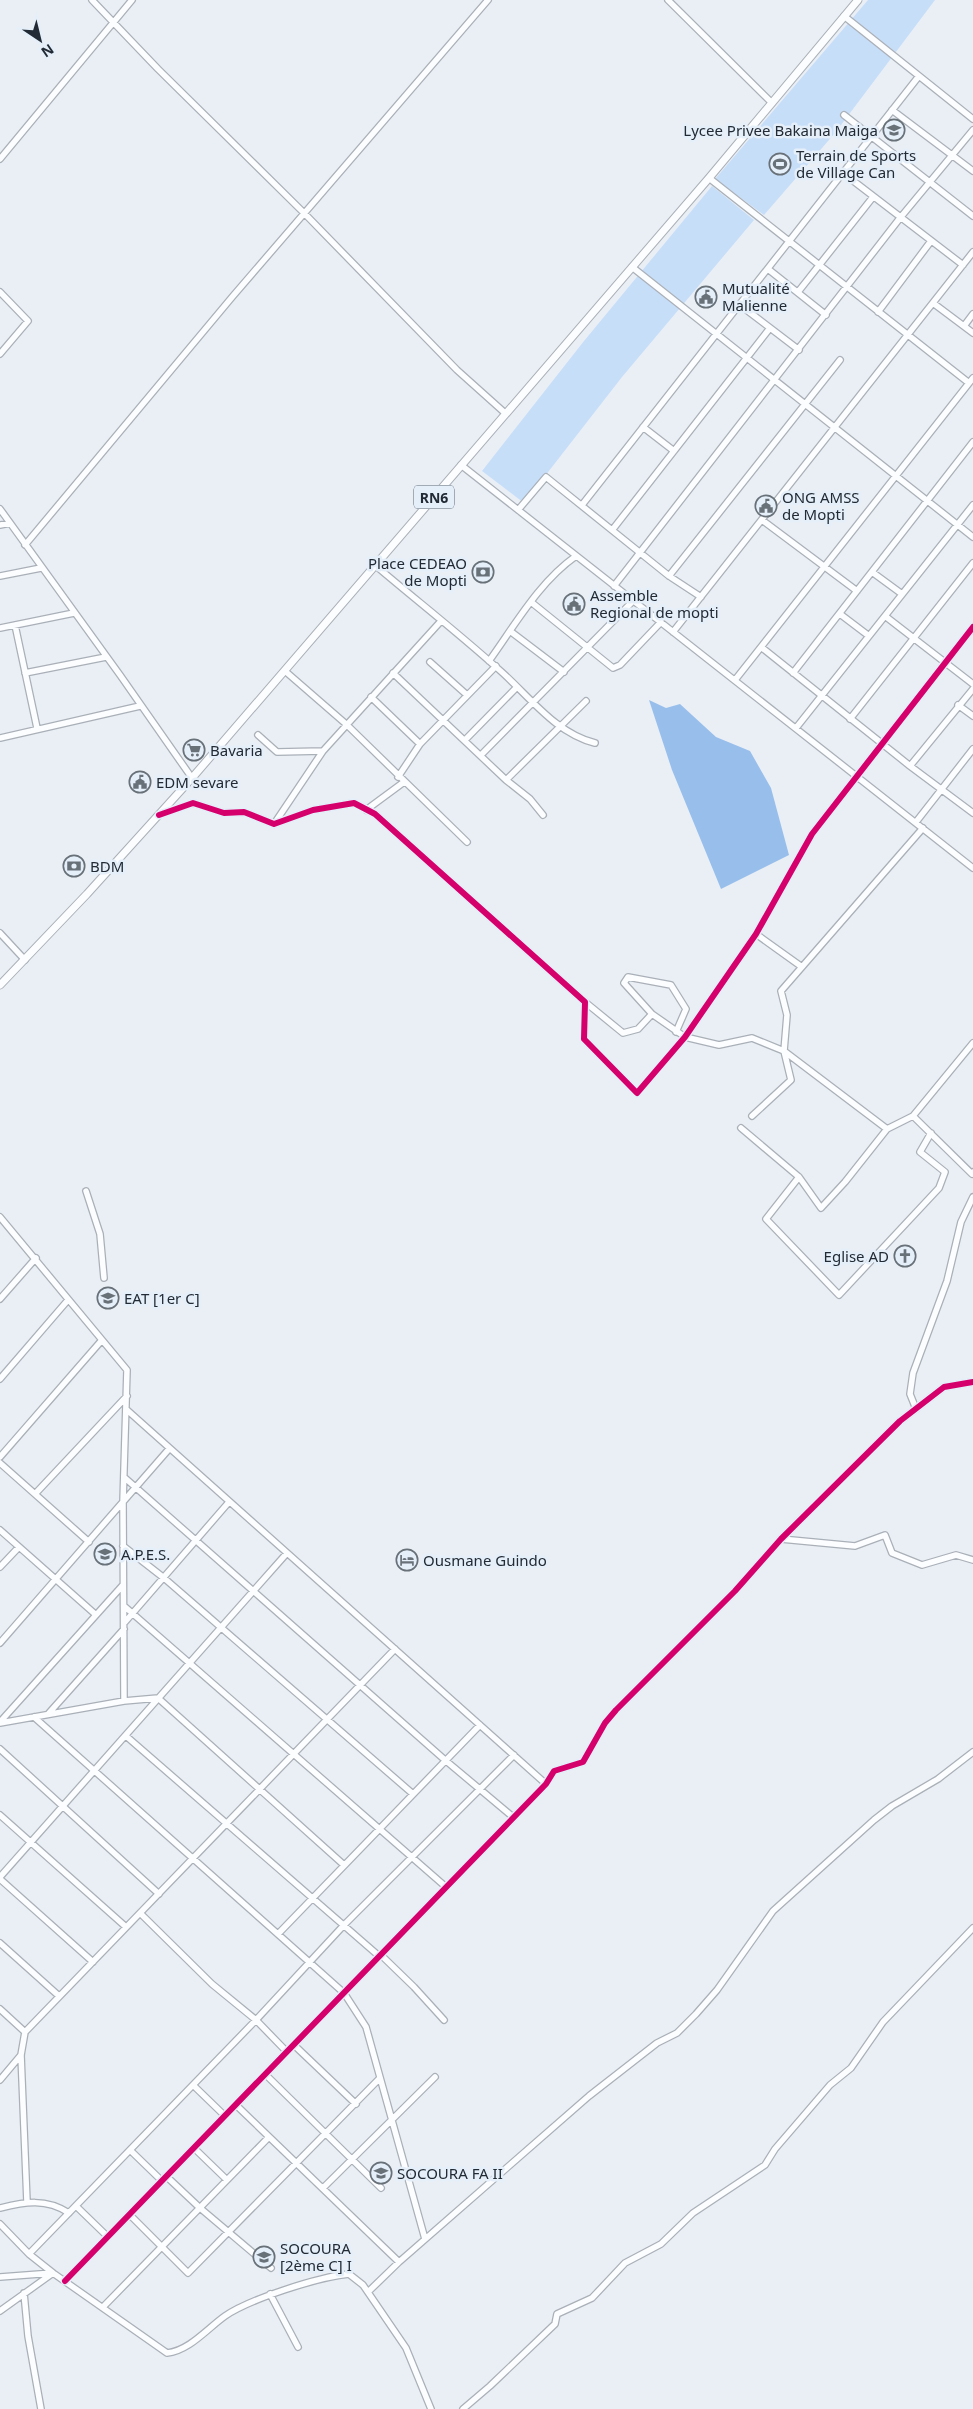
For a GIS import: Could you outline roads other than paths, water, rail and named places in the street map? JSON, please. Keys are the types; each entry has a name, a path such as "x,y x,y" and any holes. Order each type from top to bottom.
{"main road":[{"name":"RN6","path":"1,981 25,960 192,778 376,566 505,412 709,178 858,0"}],"street":[{"path":"92,0 114,21 158,70 305,214 445,358 505,412"},
{"path":"0,159 132,0"},
{"path":"25,545 156,387 488,0"},
{"path":"668,0 772,103"},
{"path":"844,16 973,119"},
{"path":"582,505 919,76"},
{"path":"892,110 973,171"},
{"path":"844,115 973,216"},
{"path":"614,586 900,218 973,130"},
{"path":"843,173 963,265"},
{"path":"709,178 906,336 971,381 735,680"},
{"path":"798,292 874,197"},
{"path":"878,312 931,241"},
{"path":"674,632 973,252"},
{"path":"632,267 973,538"},
{"path":"768,269 826,314"},
{"path":"0,292 28,321 0,354"},
{"path":"933,303 973,333"},
{"path":"740,305 798,350"},
{"path":"964,326 973,314"},
{"path":"613,529 770,328"},
{"path":"669,576 840,360"},
{"path":"643,428 674,451"},
{"path":"793,673 973,442"},
{"path":"461,465 973,868"},
{"path":"518,510 546,477 613,529 669,576 701,597"},
{"path":"796,728 973,505"},
{"path":"0,510 106,658 120,674 140,706 192,778"},
{"path":"762,520 857,591"},
{"path":"0,525 10,523"},
{"path":"489,661 531,602 562,565 576,556"},
{"path":"850,719 973,563"},
{"path":"376,566 496,666 561,726 580,739 595,743"},
{"path":"0,576 41,568"},
{"path":"872,572 902,594"},
{"path":"481,755 633,601"},
{"path":"531,602 613,668 620,665 661,622"},
{"path":"0,628 74,614"},
{"path":"840,614 869,636"},
{"path":"885,616 973,684"},
{"path":"274,824 323,751 441,621"},
{"path":"15,625 37,728"},
{"path":"585,1002 584,1039 637,1093 684,1038 756,934 812,834 973,627"},
{"path":"510,631 564,672"},
{"path":"760,647 910,766 972,811"},
{"path":"25,673 106,658"},
{"path":"430,662 467,695"},
{"path":"398,776 420,744 496,666"},
{"path":"285,671 346,724 467,842"},
{"path":"393,673 506,780 530,799 544,815"},
{"path":"465,740 517,687"},
{"path":"910,766 973,689"},
{"path":"371,697 420,744"},
{"path":"506,780 586,701"},
{"path":"958,705 973,716"},
{"path":"0,738 37,728 140,706"},
{"path":"258,736 276,752 323,751"},
{"path":"916,822 973,749"},
{"path":"366,810 404,782"},
{"path":"159,815 194,803 224,813 244,812 274,824 313,810 354,803 375,814 585,1002 623,1033 638,1029 652,1014"},
{"path":"752,1116 791,1080 784,1051 787,1015 781,991 923,828"},
{"path":"0,933 25,960"},
{"path":"756,934 802,967"},
{"path":"676,1032 686,1009 671,986 628,977 624,983 652,1014 676,1032 684,1038 719,1044 752,1038 784,1051 887,1129"},
{"path":"741,1128 799,1177 821,1208 846,1182 887,1129 913,1116 973,1043"},
{"path":"913,1116 972,1174"},
{"path":"799,1177 766,1219 839,1295 939,1188 945,1172 920,1152 931,1133"},
{"path":"86,1191 100,1234 104,1278"},
{"path":"916,1409 910,1394 913,1374 947,1281 961,1222 973,1197"},
{"path":"0,1216 127,1370 123,1502 124,1701"},
{"path":"0,1299 36,1258"},
{"path":"0,1288 6,1293"},
{"path":"0,1379 68,1300"},
{"path":"0,1457 102,1340"},
{"path":"65,2281 546,1784 554,1771 583,1762 616,1710 735,1592 782,1539 900,1421 944,1387 973,1382"},
{"path":"35,1494 127,1396"},
{"path":"127,1410 546,1784"},
{"path":"0,1643 169,1449"},
{"path":"0,1463 89,1542"},
{"path":"125,1478 445,1760 513,1817"},
{"path":"125,1622 229,1502"},
{"path":"0,1530 95,1614"},
{"path":"782,1539 855,1546 885,1535 892,1553 922,1565 956,1555 973,1560"},
{"path":"123,1546 164,1578 413,1794"},
{"path":"0,1567 18,1547"},
{"path":"93,1962 0,1878 287,1553"},
{"path":"0,1722 123,1585"},
{"path":"124,1606 446,1887"},
{"path":"48,1713 124,1630"},
{"path":"27,2202 21,2055 25,2032 395,1649"},
{"path":"0,1722 124,1701 158,1698 344,1865"},
{"path":"34,1717 344,1993 366,2027 425,2239"},
{"path":"278,1934 480,1724"},
{"path":"126,1736 380,1956 414,1987 444,2020"},
{"path":"0,1749 158,1894"},
{"path":"368,2292 399,2262 589,2096 657,2043 677,2033 696,2014 773,1912 874,1820 892,1806 938,1778 973,1752"},
{"path":"29,2254 256,2020 344,1925 514,1755"},
{"path":"0,1815 126,1926"},
{"path":"140,1913 212,1984 256,2020 287,2052"},
{"path":"463,2409 555,2324 557,2314 592,2298 625,2263 661,2244 693,2213 764,2165 775,2149 830,2085 851,2068 883,2022 973,1928"},
{"path":"0,1943 59,1996"},
{"path":"0,2009 25,2032"},
{"path":"294,2045 356,2104"},
{"path":"1,2076 21,2055"},
{"path":"265,2074 381,2188"},
{"path":"323,2188 436,2077"},
{"path":"130,2214 188,2273 380,2078"},
{"path":"193,2085 225,2116"},
{"path":"236,2105 268,2138 297,2163 399,2262"},
{"path":"103,2307 268,2138"},
{"path":"194,2148 227,2180"},
{"path":"130,2150 271,2268"},
{"path":"0,2208 27,2202 47,2202 69,2213"},
{"path":"76,2206 108,2237"},
{"path":"0,2224 29,2254 52,2273 103,2307 167,2354 198,2338 226,2316 270,2294 349,2274 360,2281 409,2353 431,2409"},
{"path":"0,2277 52,2273"},
{"path":"0,2311 52,2273"},
{"path":"24,2293 28,2336 41,2409"},
{"path":"270,2294 298,2347"}],"water":[{"path":"649,700 666,708 680,704 716,737 750,751 771,788 789,855 721,889 672,770"}],"place":[{"name":"Lycee Privee Bakaina Maiga","path":"894,130"},
{"name":"Terrain de Sports de Village Can","path":"780,164"},
{"name":"Mutualité Malienne","path":"706,297"},
{"name":"ONG AMSS de Mopti","path":"766,506"},
{"name":"Place CEDEAO de Mopti","path":"483,572"},
{"name":"Assemble Regional de mopti","path":"574,604"},
{"name":"Bavaria","path":"194,750"},
{"name":"EDM sevare","path":"140,782"},
{"name":"BDM","path":"74,866"},
{"name":"Eglise AD","path":"905,1256"},
{"name":"EAT [1er C]","path":"108,1298"},
{"name":"A.P.E.S.","path":"105,1554"},
{"name":"Ousmane Guindo","path":"407,1560"},
{"name":"SOCOURA FA II","path":"381,2173"},
{"name":"SOCOURA [2ème C] I","path":"264,2257"}]}
